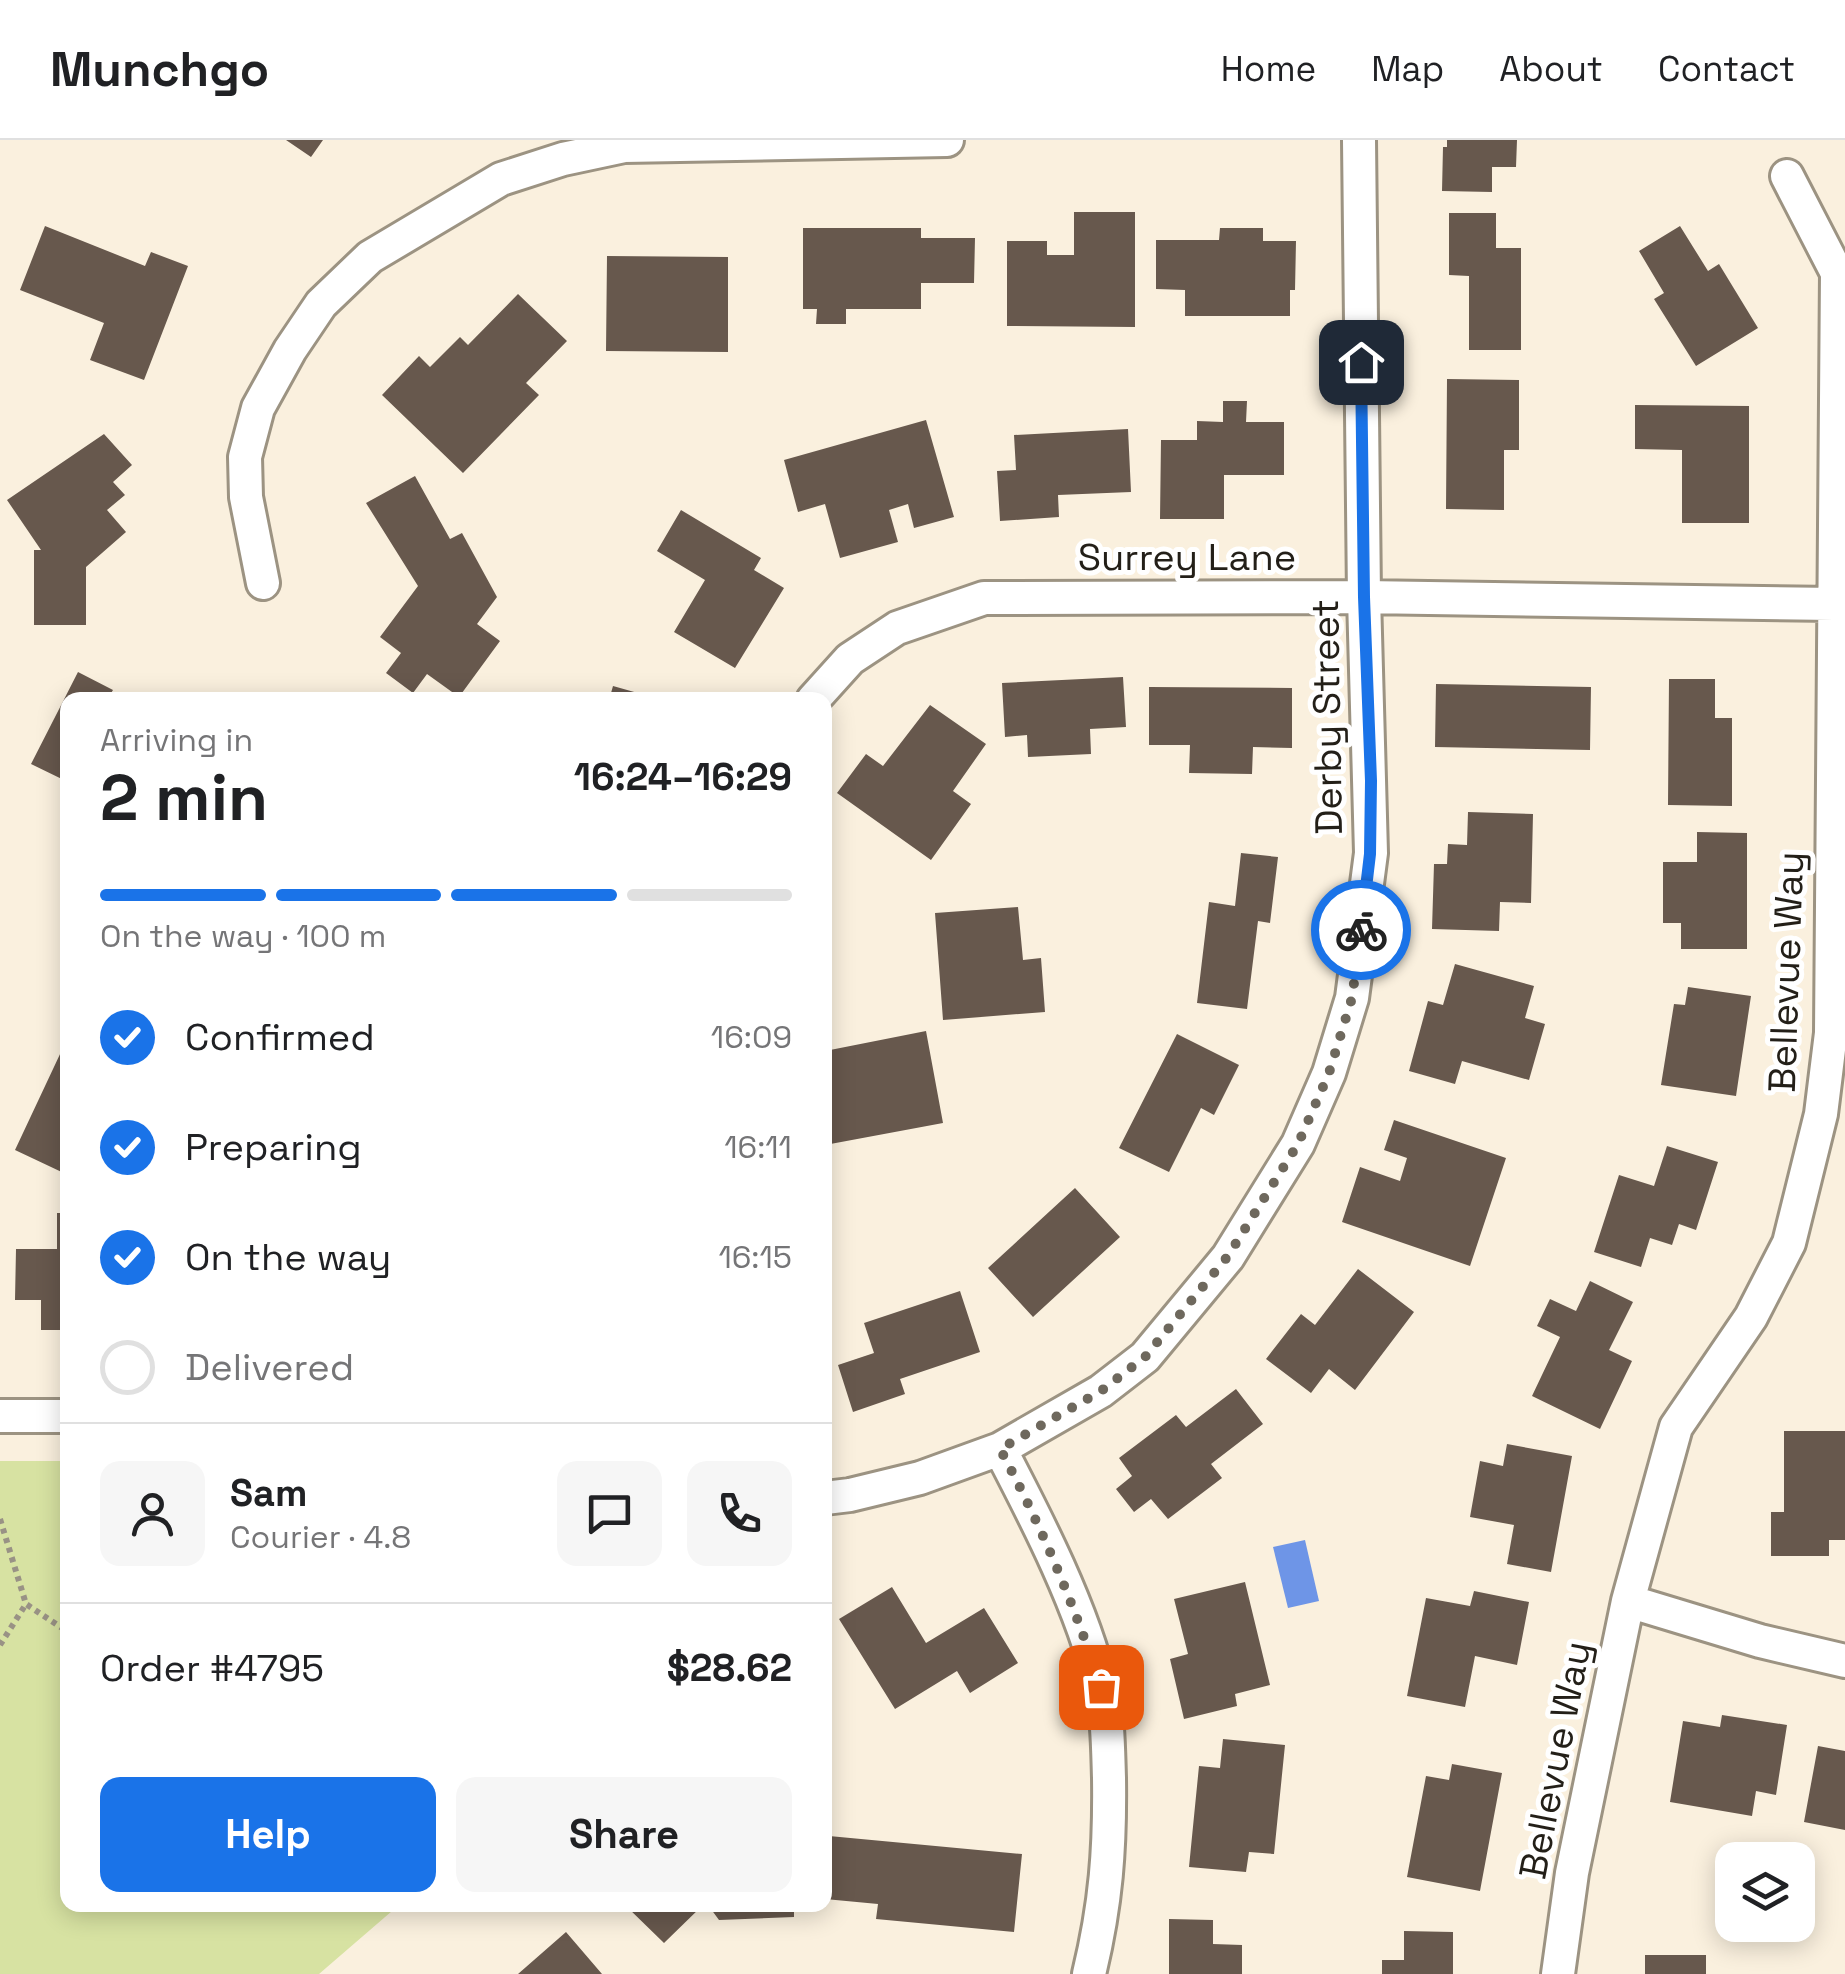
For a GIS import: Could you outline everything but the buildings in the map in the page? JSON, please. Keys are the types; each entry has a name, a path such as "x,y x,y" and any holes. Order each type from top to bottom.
{"street":[{"path":"263,583 246,496 245,457 258,408 321,304 370,257 501,179 563,159 624,146 946,140"},
{"name":"Derby Street","path":"832,1497 920,1478 1000,1449 1101,1391 1145,1357 1228,1256 1298,1144 1329,1073 1352,998 1370,854 1359,140"},
{"name":"Bellevue Way","path":"1558,1974 1572,1873 1628,1601 1676,1427 1751,1317 1789,1243 1821,1114 1831,1034 1837,273 1787,176"},
{"name":"Surrey Lane","path":"820,692 850,659 897,628 937,611 984,598 1364,597 1834,604"},
{"path":"0,1416 60,1416"},
{"path":"1000,1449 1031,1508 1082,1627 1101,1687 1108,1730 1110,1850 1100,1928 1089,1974"},
{"path":"1628,1601 1760,1642 1845,1660"}],"path":[{"path":"0,1519 26,1604 60,1627"},
{"path":"0,1645 26,1604"}],"green space":[{"path":"0,1461 60,1461 60,1912 391,1912 319,1974 0,1974"}],"water":[{"path":"1305,1540 1319,1601 1288,1608 1273,1547"}],"way so far":[{"path":"1101,1687 1082,1627 1044,1537 1000,1449 1101,1391 1145,1357 1228,1256 1298,1144 1329,1073 1352,998 1361,930"}],"route":[{"path":"1361,362 1371,781 1370,854 1361,930"}]}
